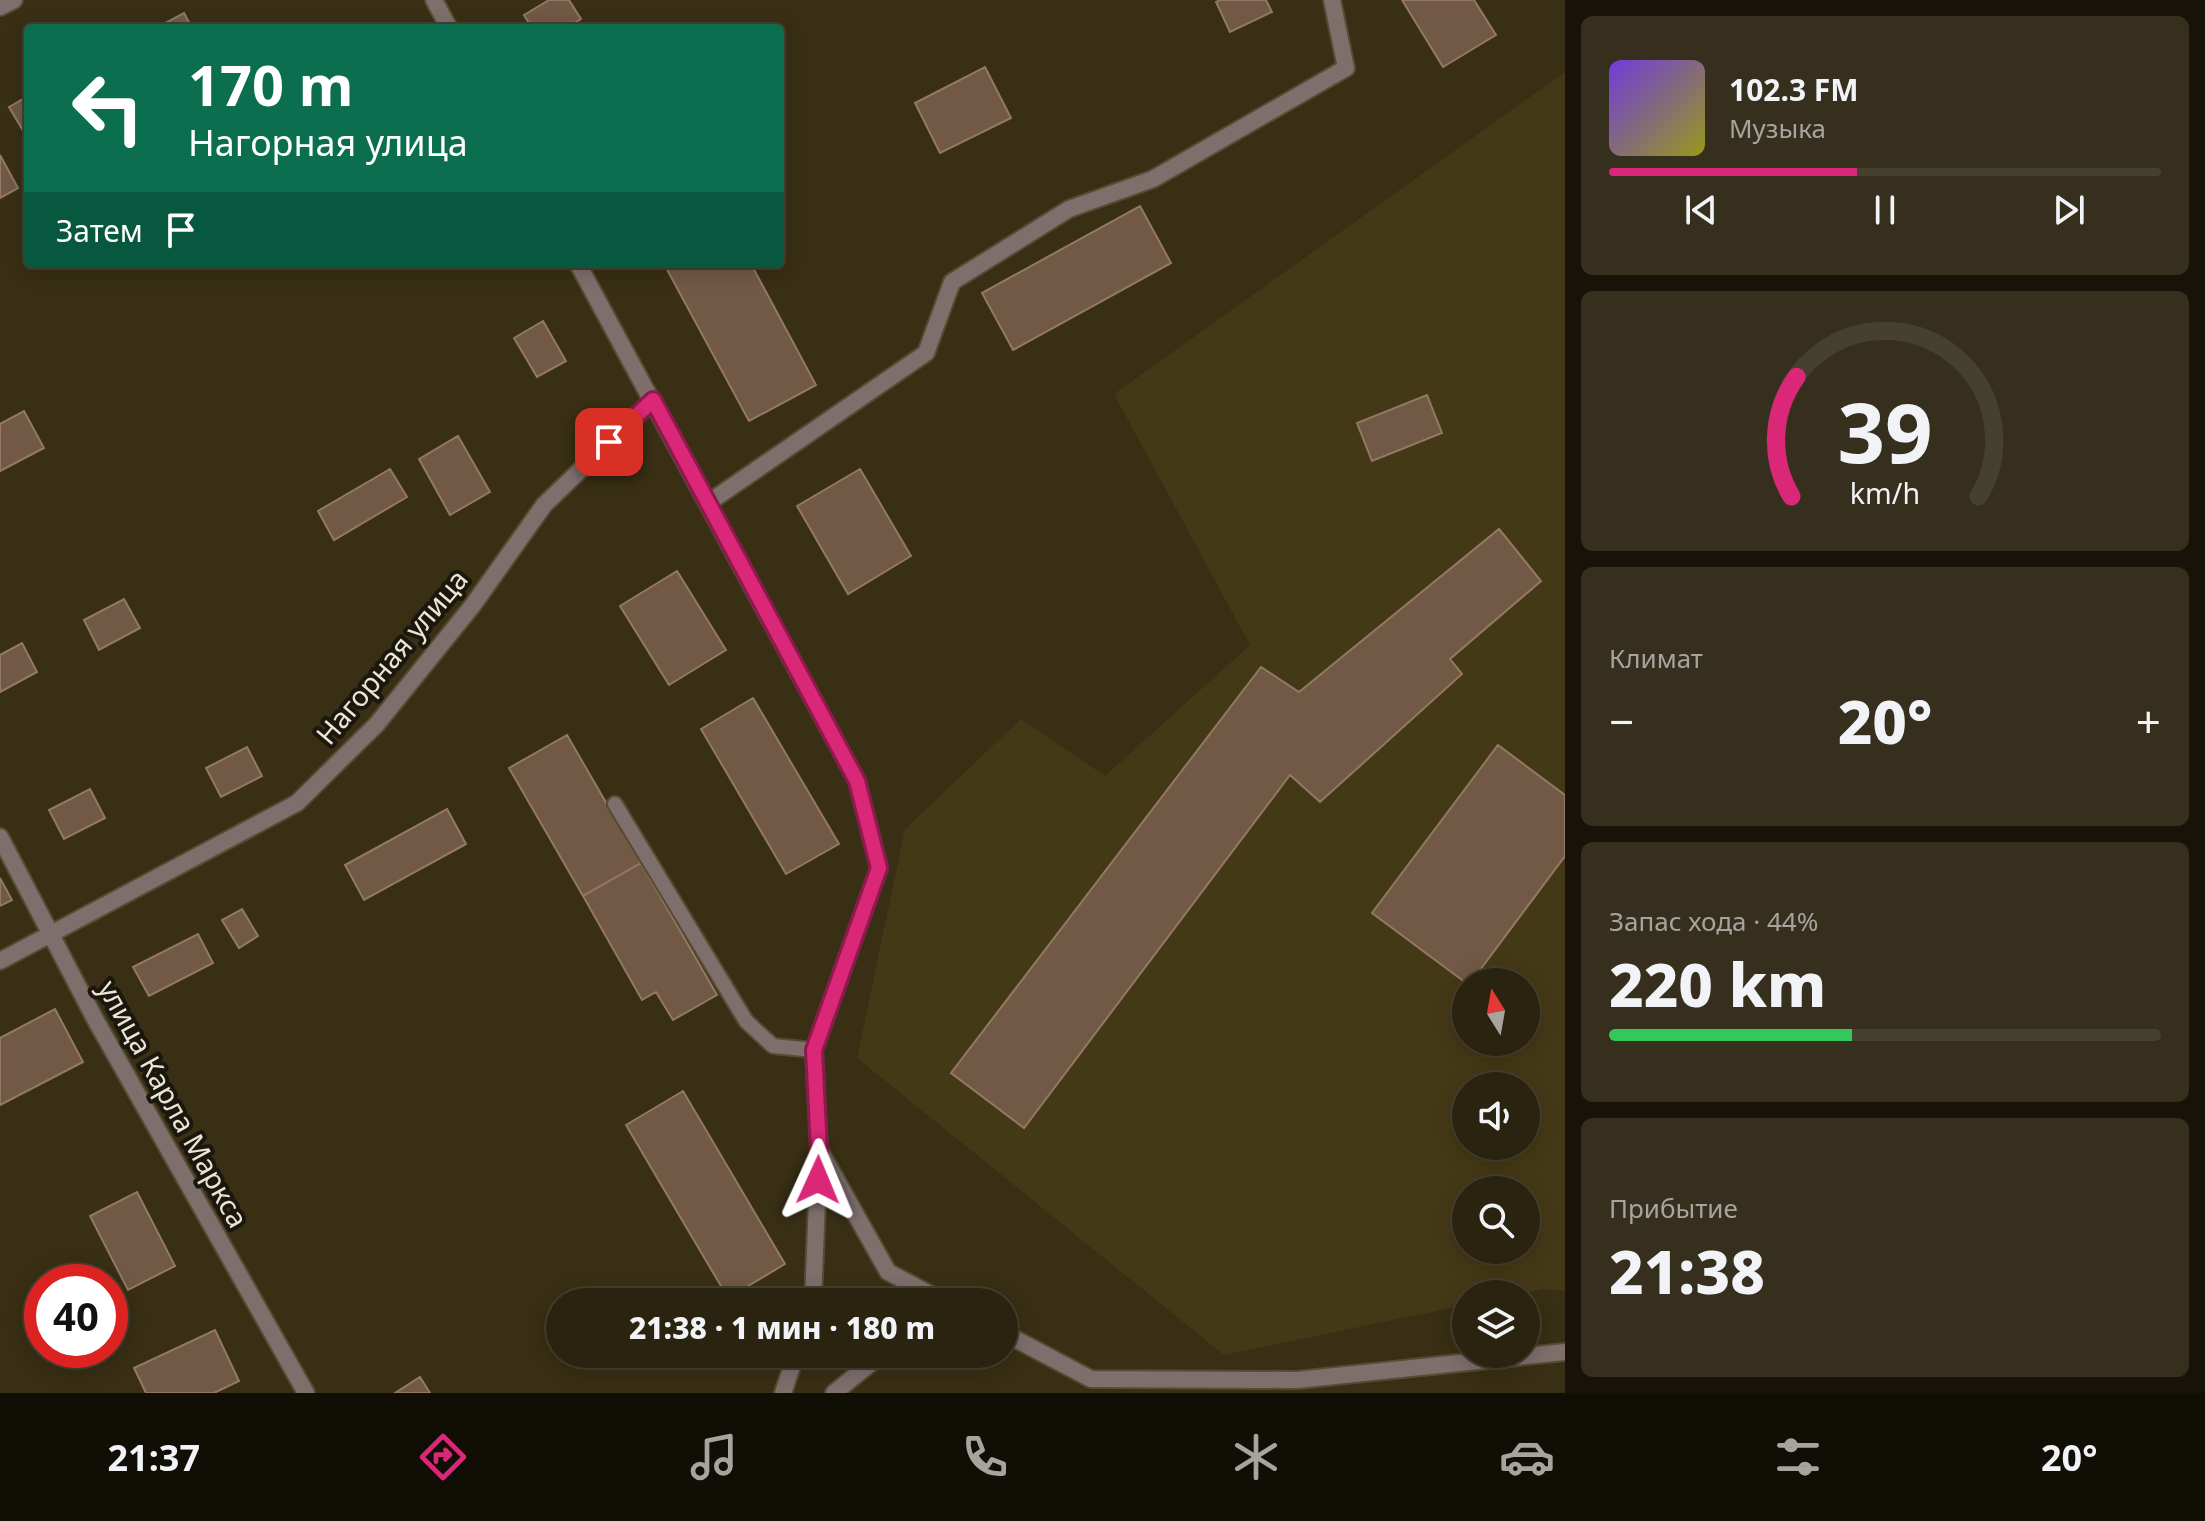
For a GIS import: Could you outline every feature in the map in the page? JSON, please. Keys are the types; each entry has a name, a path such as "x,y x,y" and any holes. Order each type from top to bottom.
{"street":[{"path":"0,7 14,0"},
{"path":"434,0 447,24"},
{"path":"708,503 926,353 952,282 1069,209 1153,179 1346,68 1332,0"},
{"path":"580,268 857,781 879,868 814,1050 819,1149 814,1288"},
{"name":"Нагорная улица","path":"0,961 297,803 377,724 473,605 544,505 653,400"},
{"name":"улица Карла Маркса","path":"0,837 103,1033 306,1393"},
{"path":"819,1149 888,1272 918,1288"},
{"path":"1018,1340 1091,1379 1297,1380 1565,1352"},
{"path":"783,1393 791,1368"},
{"path":"834,1393 865,1368"}],"lane":[{"path":"615,804 746,1021 773,1046 814,1050"}],"shaded area":[{"path":"1565,72 1565,1291 1540,1290 1540,1280 1452,1280 1452,1308 1224,1355 857,1058 905,829 1021,719 1105,776 1250,645 1114,394"}],"building":[{"path":"549,0 569,0 581,19 573,24 530,24 524,15"},
{"path":"1266,0 1272,12 1230,32 1216,2"},
{"path":"1402,0 1474,0 1496,35 1443,67"},
{"path":"184,13 190,24 163,24"},
{"path":"985,67 1011,118 940,153 915,103"},
{"path":"24,98 24,132 9,107"},
{"path":"0,155 18,188 0,198"},
{"path":"1140,206 1171,263 1013,350 982,293"},
{"path":"666,268 753,268 816,385 749,421"},
{"path":"543,321 566,361 537,377 514,338"},
{"path":"1427,395 1442,433 1372,461 1357,423"},
{"path":"24,411 44,448 0,471 0,424"},
{"path":"458,436 490,492 450,515 419,459"},
{"path":"390,469 407,497 334,540 318,511"},
{"path":"860,469 911,556 848,594 797,506"},
{"path":"1499,529 1541,581 1450,659 1462,674 1320,802 1290,775 1024,1128 951,1073 1261,667 1299,692"},
{"path":"677,571 726,650 669,685 620,606"},
{"path":"124,599 140,628 99,650 84,620"},
{"path":"22,643 37,672 0,692 0,655"},
{"path":"753,698 839,844 786,874 701,729"},
{"path":"567,735 641,863 583,896 509,768"},
{"path":"1498,745 1565,795 1565,856 1481,968 1452,968 1452,973 1372,913"},
{"path":"247,747 262,776 221,797 206,768"},
{"path":"90,789 105,818 64,839 49,810"},
{"path":"447,809 466,844 364,900 345,865"},
{"path":"641,863 717,995 673,1020 656,992 642,1000 583,896"},
{"path":"0,878 12,900 0,906"},
{"path":"242,909 258,936 239,948 222,920"},
{"path":"198,934 213,963 149,996 133,967"},
{"path":"55,1009 83,1062 0,1105 0,1038"},
{"path":"683,1091 785,1264 745,1288 722,1288 626,1125"},
{"path":"137,1192 175,1266 128,1290 128,1264 115,1264 90,1216"},
{"path":"215,1330 239,1381 214,1393 146,1393 134,1368"},
{"path":"420,1377 430,1393 395,1393"}],"route":[{"path":"609,442 653,400 857,781 879,868 814,1050 818,1180"}]}
